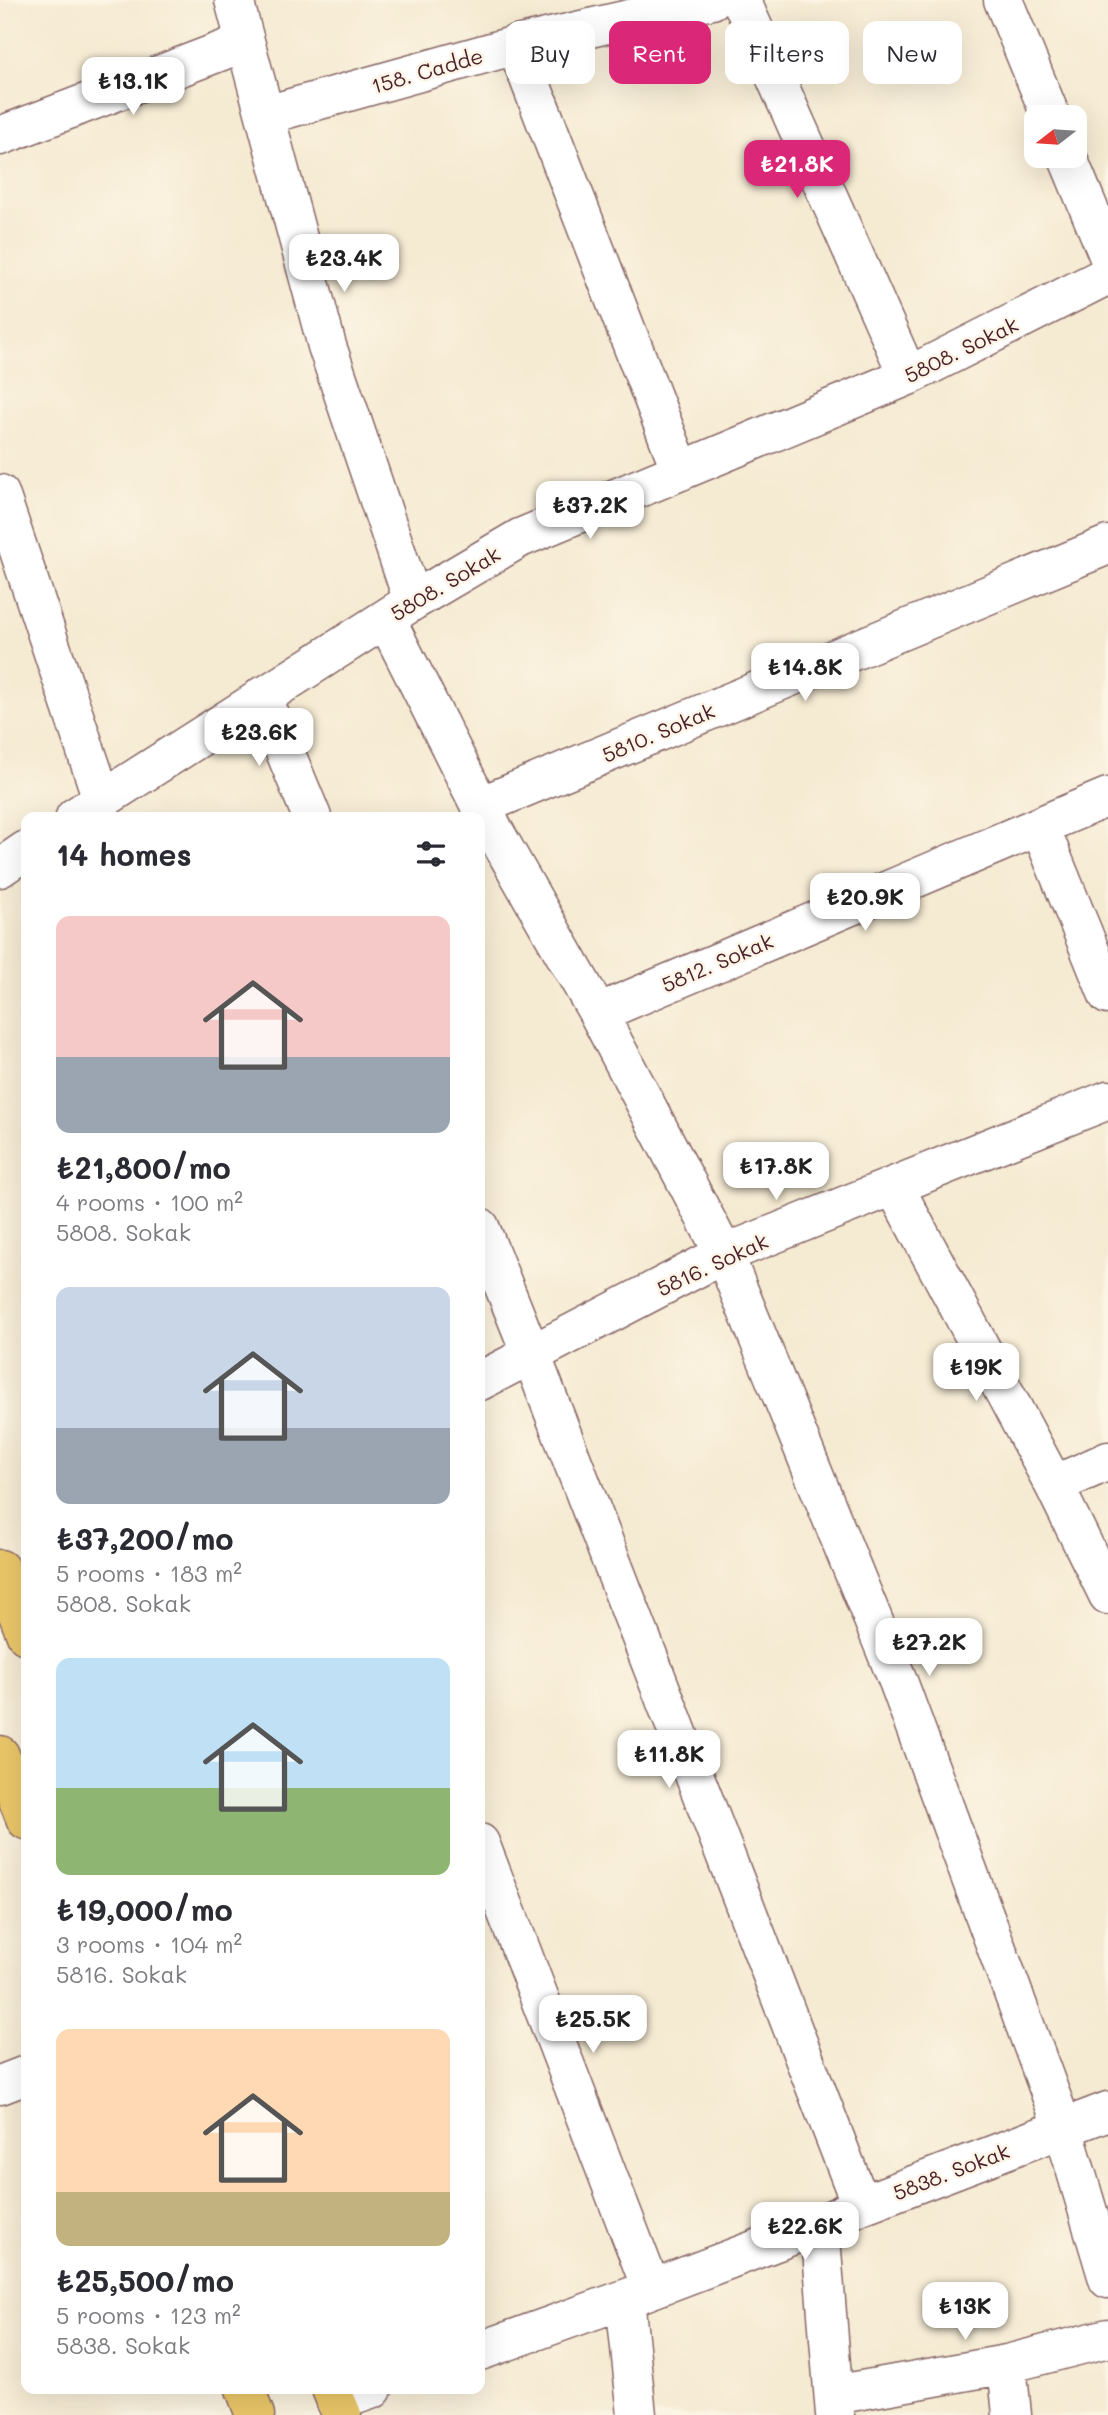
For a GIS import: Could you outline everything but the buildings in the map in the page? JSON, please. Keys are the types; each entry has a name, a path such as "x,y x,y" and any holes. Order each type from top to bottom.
{"main road":[{"path":"0,1755 21,1808"},
{"path":"247,2394 255,2415"}],"street":[{"path":"234,0 400,610 483,812"},
{"name":"158. Cadde","path":"595,27 712,0"},
{"path":"741,0 908,376"},
{"path":"1003,0 1046,105"},
{"path":"0,136 245,42"},
{"name":"158. Cadde","path":"266,115 506,48"},
{"path":"531,84 681,471"},
{"path":"1072,168 1108,255"},
{"name":"5808. Sokak","path":"84,812 262,696 520,538 908,376 1108,275"},
{"path":"0,495 84,812"},
{"name":"5810. Sokak","path":"480,806 1108,545"},
{"path":"262,696 310,812"},
{"name":"5812. Sokak","path":"598,1013 1108,797"},
{"path":"485,815 598,1013 724,1254 898,1681 1063,2128 1108,2280"},
{"path":"1040,827 1108,995"},
{"path":"0,868 21,853"},
{"name":"5816. Sokak","path":"485,1378 724,1254 1108,1100"},
{"path":"894,1186 1054,1485 1108,1595"},
{"path":"485,1239 861,2205"},
{"path":"1054,1485 1108,1461"},
{"path":"485,1857 638,2294 637,2415"},
{"path":"0,2085 21,2077"},
{"name":"5838. Sokak","path":"485,2349 820,2225 861,2205 1108,2110"},
{"path":"820,2225 834,2405 1108,2338"},
{"path":"1007,2364 1012,2415"},
{"path":"336,2402 359,2394"}]}
